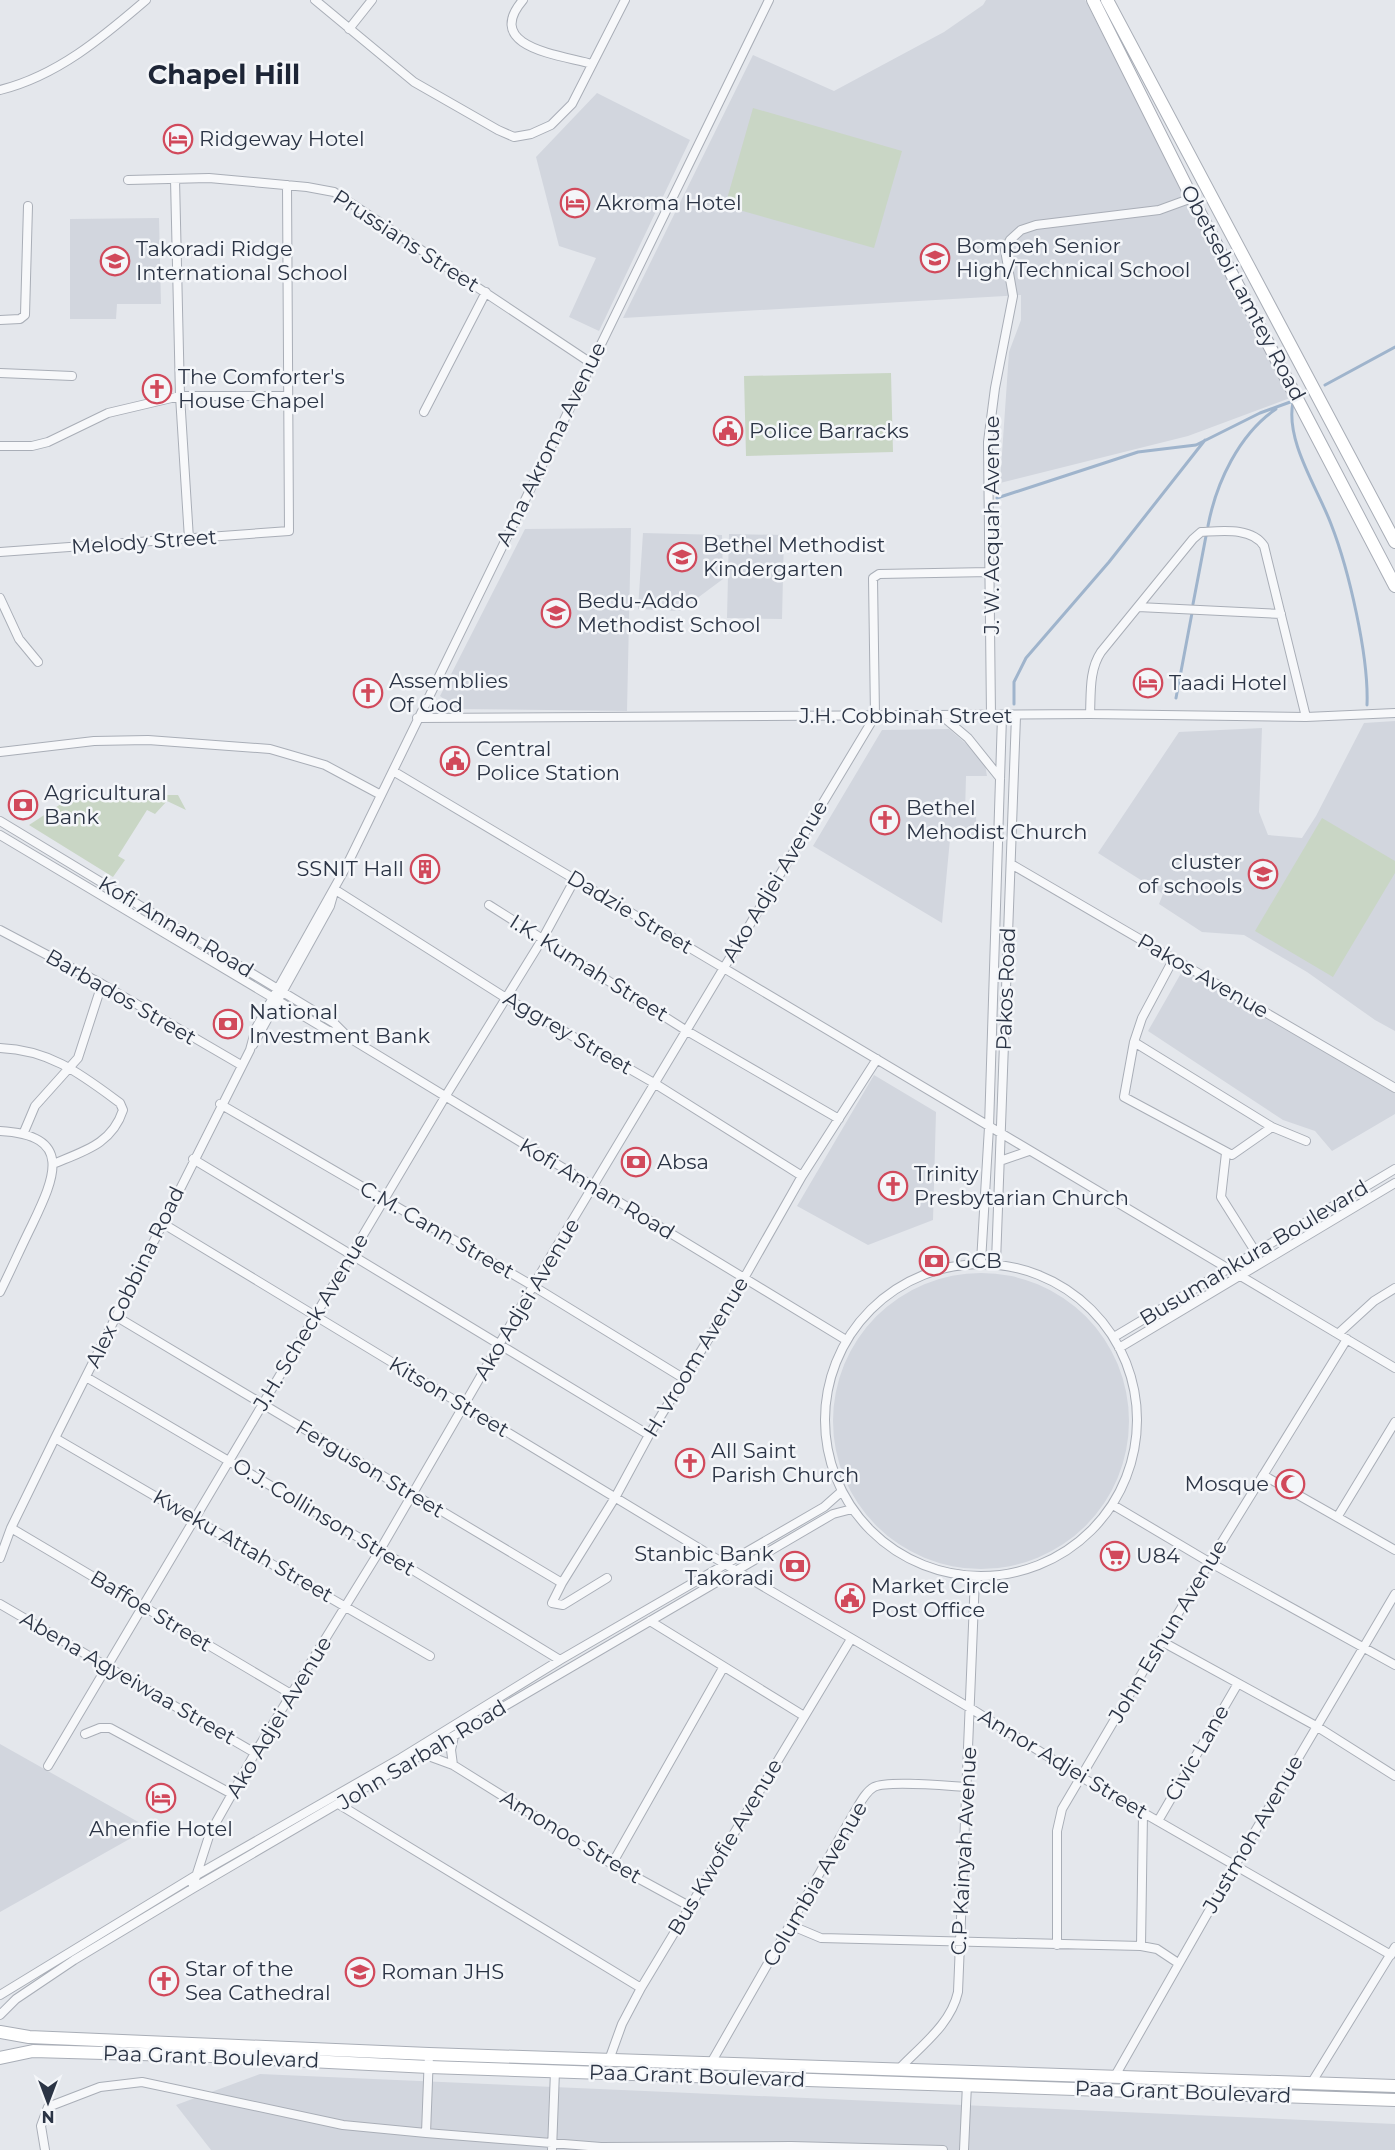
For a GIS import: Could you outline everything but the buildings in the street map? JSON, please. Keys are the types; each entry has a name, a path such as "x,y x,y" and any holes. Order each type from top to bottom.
{"main road":[{"name":"Obetsebi Lamtey Road","path":"1093,0 1192,198 1395,586"},
{"name":"Obetsebi Lamtey Road","path":"1107,0 1163,110 1395,542"},
{"name":"Paa Grant Boulevard","path":"0,2032 29,2037 429,2060 555,2071 1395,2100"},
{"name":"Paa Grant Boulevard","path":"0,2058 19,2052 49,2051 429,2060 711,2062 1395,2086"},
{"path":"769,2079 770,2065"}],"street":[{"path":"0,90 39,75 72,58 146,0"},
{"path":"315,0 414,82 514,137 531,134 557,120 572,104 626,0"},
{"path":"349,29 372,0"},
{"path":"523,0 511,16 510,24 520,39 537,51 592,64"},
{"name":"Ama Akroma Avenue","path":"278,995 330,906 334,889 393,771 417,717 769,0"},
{"name":"Prussians Street","path":"128,180 210,178 324,189 344,196 591,363"},
{"path":"175,179 180,396 189,539"},
{"path":"0,446 32,446 48,442 108,413 180,396 288,396 287,185"},
{"name":"J. W. Acquah Avenue","path":"991,716 988,442 995,388 1011,314 1011,278 1005,261 1005,250 1010,240 1021,230 1036,225 1159,210 1192,198"},
{"path":"0,320 20,319 25,315 28,206"},
{"path":"424,412 486,292"},
{"path":"0,373 72,376"},
{"name":"Melody Street","path":"0,552 289,531 288,396"},
{"path":"1090,714 1095,661 1201,532 1220,532 1251,533 1264,546 1306,717"},
{"path":"875,716 873,578 879,574 990,572"},
{"path":"0,598 20,639 39,662"},
{"path":"1138,607 1281,614"},
{"name":"J.H. Cobbinah Street","path":"417,717 1090,714 1306,717 1395,713"},
{"name":"Ako Adjei Avenue","path":"192,1889 210,1833 255,1753 380,1550 533,1286 875,716"},
{"path":"942,716 968,738 1000,778"},
{"name":"Pakos Road","path":"981,1262 989,1127 1002,716"},
{"name":"Pakos Road","path":"996,1262 1016,716"},
{"path":"0,752 94,741 148,740 270,749 325,765 381,795"},
{"name":"Dadzie Street","path":"393,771 1226,1269"},
{"name":"Kofi Annan Road","path":"0,821 278,995 327,1030 348,1037 846,1340"},
{"name":"Kofi Annan Road","path":"0,835 278,995"},
{"name":"Pakos Avenue","path":"1011,864 1395,1088"},
{"name":"J.H. Scheck Avenue","path":"48,1766 445,1097 543,938 575,879"},
{"name":"Aggrey Street","path":"334,889 506,998 654,1083 802,1176"},
{"name":"I.K. Kumah Street","path":"489,905 687,1031 839,1119"},
{"name":"Barbados Street","path":"0,930 102,984 241,1065"},
{"path":"1174,958 1152,996 1134,1042 1124,1097 1226,1153 1237,1154 1272,1127"},
{"path":"24,1132 35,1106 78,1058 86,1037 94,1001 102,984"},
{"name":"Alex Cobbina Road","path":"0,1558 11,1528 55,1438 117,1317 220,1104 250,1050 256,1029 278,995"},
{"path":"1134,1042 1272,1127 1306,1141"},
{"path":"0,1048 42,1055 71,1067 120,1103 123,1110 111,1134 98,1145 53,1164"},
{"name":"H. Vroom Avenue","path":"608,1578 563,1605 557,1606 552,1603 562,1582 616,1496 649,1435 802,1176 877,1059"},
{"name":"C.M. Cann Street","path":"220,1104 533,1286 683,1378"},
{"path":"0,1131 24,1132 44,1144 50,1152 53,1164 51,1185 0,1292"},
{"path":"1000,1161 1029,1151"},
{"path":"1226,1153 1221,1197 1255,1251"},
{"path":"193,1159 498,1346 649,1435"},
{"name":"Busumankura Boulevard","path":"1114,1337 1395,1169"},
{"name":"Busumankura Boulevard","path":"1119,1348 1395,1183"},
{"name":"Kitson Street","path":"162,1223 316,1315 463,1407 737,1570"},
{"path":"981,1262 996,1262 1041,1276 1082,1301 1114,1337 1132,1377 1138,1421 1132,1465 1113,1505 1087,1536 1054,1559 1015,1573 975,1576 944,1572 914,1562 887,1546 863,1524 842,1491 829,1462 824,1422 828,1382 846,1340 864,1315 892,1292 924,1275 981,1262"},
{"path":"1226,1269 1395,1368"},
{"name":"John Eshun Avenue","path":"1057,1945 1058,1820 1161,1641 1263,1475 1343,1336 1374,1301 1395,1288"},
{"name":"Ferguson Street","path":"117,1317 412,1495 562,1582"},
{"name":"O.J. Collinson Street","path":"86,1377 380,1550 560,1660"},
{"path":"1338,1516 1395,1422"},
{"name":"Kweku Attah Street","path":"55,1438 430,1656"},
{"path":"1263,1475 1395,1550"},
{"name":"John Sarbah Road","path":"0,1995 195,1876 459,1724 560,1660 824,1506 842,1491"},
{"path":"1113,1505 1209,1562 1395,1665"},
{"name":"John Sarbah Road","path":"0,2015 16,1999 74,1960 192,1889 340,1804 571,1665 833,1514 852,1509"},
{"name":"Baffoe Street","path":"11,1528 291,1694"},
{"name":"Annor Adjei Street","path":"737,1570 970,1707 1081,1777 1234,1867 1393,1951"},
{"name":"C.P Kainyah Avenue","path":"900,2068 948,2019 955,2007 958,1992 958,1940 968,1787 975,1576"},
{"name":"Justmoh Avenue","path":"1115,2076 1362,1645 1395,1594"},
{"name":"Abena Agyeiwaa Street","path":"0,1604 255,1753"},
{"path":"650,1621 804,1716"},
{"name":"Bus Kwofie Avenue","path":"609,2060 622,2024 641,1988 851,1639"},
{"path":"1161,1641 1316,1726 1395,1776"},
{"path":"612,1864 723,1668"},
{"name":"Civic Lane","path":"1158,1821 1237,1684"},
{"path":"85,1734 100,1728 110,1728 232,1794"},
{"path":"453,1765 451,1750 454,1735"},
{"name":"Amonoo Street","path":"423,1754 453,1765 612,1864 689,1906"},
{"name":"Columbia Avenue","path":"711,2062 854,1813 874,1787 892,1784 968,1787"},
{"path":"340,1804 641,1988"},
{"path":"1141,1946 1143,1813"},
{"path":"790,1925 820,1938 1141,1946 1157,1949 1178,1963"},
{"path":"1312,2082 1393,1951"},
{"path":"426,2133 429,2060"},
{"path":"552,2147 555,2071"},
{"path":"45,2150 42,2126 48,2107 100,2087 122,2083 160,2084 343,2126 552,2147 791,2146 943,2150"},
{"path":"964,2150 967,2084"}],"shaded area":[{"name":"Bompeh Senior High/Technical School","path":"986,0 1085,0 1290,398 1188,436 1000,483 1009,352 1021,320 1021,295 623,318 753,55 834,91 944,32 983,5"},
{"path":"597,93 690,140 599,331 569,317 596,258 559,246 536,157"},
{"name":"Takoradi Ridge International School","path":"159,218 161,304 117,304 116,319 70,319 70,219"},
{"name":"Bedu-Addo Methodist School","path":"631,528 627,711 457,709 440,696 525,529"},
{"name":"Bethel Methodist Kindergarten","path":"643,533 722,535 723,579 680,611 638,609"},
{"path":"729,534 784,535 782,619 727,618"},
{"name":"cluster of schools","path":"1395,721 1395,1031 1375,1020 1307,972 1244,935 1202,932 1159,904 1163,894 1098,853 1179,732 1262,728 1259,812 1268,835 1302,838 1316,816 1364,723"},
{"path":"949,729 984,759 987,776 966,776 965,814 976,815 977,840 959,830 950,839 942,923 813,846 882,730"},
{"path":"1184,968 1395,1089 1395,1114 1332,1151 1315,1131 1283,1120 1148,1031"},
{"path":"874,1075 936,1112 933,1220 868,1245 797,1206"},
{"path":"981,1273 1010,1276 1051,1291 1075,1307 1095,1327 1117,1364 1126,1392 1129,1421 1126,1450 1111,1491 1095,1515 1075,1535 1038,1557 1010,1566 981,1569 952,1566 911,1551 887,1535 867,1515 845,1478 836,1450 833,1421 836,1392 851,1351 867,1327 887,1307 924,1285 952,1276"},
{"path":"0,1744 149,1828 0,1912"},
{"path":"260,2074 1395,2124 1395,2150 211,2150 176,2105"}],"green space":[{"path":"753,108 902,151 874,248 725,206"},
{"path":"891,373 893,452 746,456 744,376"},
{"path":"145,795 178,795 186,810 167,801 155,814 147,810 118,856 125,860 113,877 29,825 64,802"},
{"path":"1322,818 1395,861 1395,873 1333,977 1255,931"}],"waterway":[{"path":"1325,385 1395,347"},
{"path":"997,498 1138,452 1196,445 1260,413 1293,401"},
{"path":"1293,402 1292,417 1298,449 1331,524 1351,589 1365,663 1367,705"},
{"path":"1208,526 1217,493 1231,461 1251,432 1276,409"},
{"path":"1014,704 1014,682 1026,658 1109,562 1205,440"},
{"path":"1193,604 1206,536"},
{"path":"1176,698 1192,613"}],"place":[{"name":"Ridgeway Hotel","path":"178,139"},
{"name":"Akroma Hotel","path":"575,203"},
{"name":"Bompeh Senior High/Technical School","path":"935,258"},
{"name":"Takoradi Ridge International School","path":"115,261"},
{"name":"The Comforter's House Chapel","path":"157,389"},
{"name":"Police Barracks","path":"728,431"},
{"name":"Bethel Methodist Kindergarten","path":"682,557"},
{"name":"Bedu-Addo Methodist School","path":"556,613"},
{"name":"Taadi Hotel","path":"1148,683"},
{"name":"Assemblies Of God","path":"368,693"},
{"name":"Central Police Station","path":"455,761"},
{"name":"Agricultural Bank","path":"23,805"},
{"name":"Bethel Mehodist Church","path":"885,820"},
{"name":"SSNIT Hall","path":"425,869"},
{"name":"cluster of schools","path":"1263,874"},
{"name":"National Investment Bank","path":"228,1024"},
{"name":"Absa","path":"636,1162"},
{"name":"Trinity Presbytarian Church","path":"893,1186"},
{"name":"GCB","path":"934,1261"},
{"name":"All Saint Parish Church","path":"690,1463"},
{"name":"Mosque","path":"1290,1484"},
{"name":"U84","path":"1115,1556"},
{"name":"Stanbic Bank Takoradi","path":"795,1566"},
{"name":"Market Circle Post Office","path":"850,1598"},
{"name":"Ahenfie Hotel","path":"161,1798"},
{"name":"Roman JHS","path":"360,1972"},
{"name":"Star of the Sea Cathedral","path":"164,1981"}],"district":[{"name":"Chapel Hill","path":"224,75"}]}
